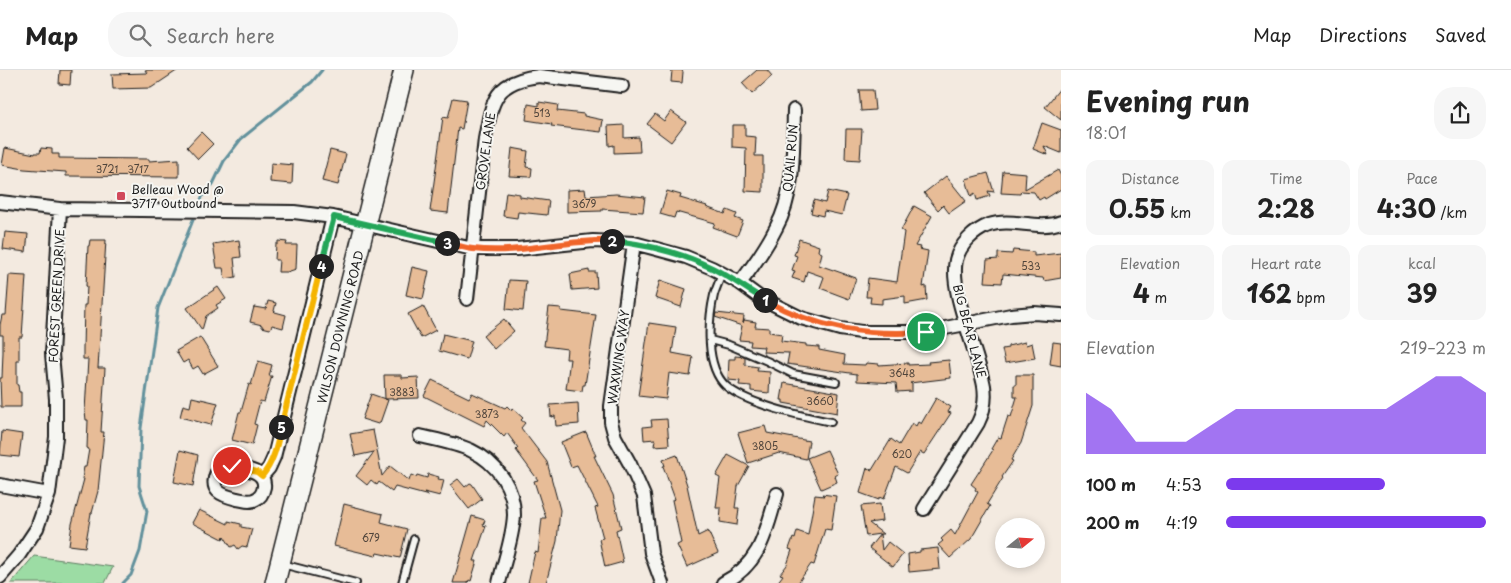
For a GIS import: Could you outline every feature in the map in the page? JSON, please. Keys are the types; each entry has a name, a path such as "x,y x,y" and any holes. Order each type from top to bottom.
{"street":[{"name":"WILSON DOWNING ROAD","path":"275,583 404,70"},
{"name":"GROVE LANE","path":"467,299 485,139 490,113 496,96 500,91 525,74 622,86"},
{"name":"QUAIL RUN","path":"740,283 777,228 783,212 791,175 794,110"},
{"path":"0,202 60,209 294,212 334,217 473,249 517,249 593,241 634,243 686,257 740,283 759,297 801,318 840,329 861,332 907,334 1026,314 1061,315"},
{"name":"FOREST GREEN DRIVE","path":"0,576 19,555 36,528 49,494 56,437 56,399 52,354 60,209"},
{"path":"262,476 269,468 274,457 334,217"},
{"name":"BIG BEAR LANE","path":"924,509 978,423 984,408 984,387 955,277 956,260 961,247 974,233 989,225 999,223 1046,226 1061,222"},
{"name":"WAXWING WAY","path":"634,243 611,406 612,422 615,437 630,464 644,496 651,553 662,583"},
{"path":"420,436 468,448 484,457 496,468 506,483 512,499 514,514 499,583"},
{"path":"0,485 49,494"},
{"path":"723,583 741,571 757,553 767,528 776,494"}],"lane":[{"path":"722,274 714,294 709,332 713,363 718,377 727,387 740,395 772,408 831,422"},
{"path":"710,340 729,345 793,374 836,382"},
{"path":"402,583 414,539"},
{"path":"280,564 356,583"}],"green space":[{"path":"34,556 113,567 105,583 11,583"}],"building":[{"path":"60,70 71,70 70,85 59,84"},
{"path":"145,70 178,70 151,88 113,89 112,74 147,73"},
{"path":"672,70 682,70 682,83 671,82"},
{"path":"757,70 767,70 772,76 752,94 742,83"},
{"path":"1061,87 1061,120 1045,107"},
{"path":"859,90 873,90 875,110 861,111"},
{"path":"453,98 467,100 462,129 458,128 448,213 430,211 443,117 448,118"},
{"path":"539,102 558,105 557,111 584,114 584,116 603,120 601,132 551,126 552,124 526,120 528,104 539,106"},
{"path":"671,111 686,122 671,142 647,124 655,114 664,121"},
{"path":"1042,123 1061,130 1061,153 1044,146 1048,155 1033,149"},
{"path":"624,125 624,138 639,137 640,152 614,153 614,145 609,146 608,126"},
{"path":"732,125 745,125 745,136 756,137 755,156 763,156 763,192 745,191 746,148 732,147"},
{"path":"846,129 862,129 860,160 845,159"},
{"path":"201,132 213,144 198,159 187,147"},
{"path":"5,148 35,154 40,153 41,148 52,149 52,154 59,154 59,158 149,159 149,161 179,159 179,177 66,176 66,172 24,169 2,165"},
{"path":"512,148 528,151 526,167 532,168 531,177 509,176"},
{"path":"330,150 346,154 338,185 322,181"},
{"path":"271,163 293,165 292,184 270,182"},
{"path":"1058,170 1061,176 1061,189 1045,199 1044,197 1039,200 1034,192 1021,191 1020,194 1001,193 1003,171 1026,173 1025,189"},
{"path":"988,173 994,192 988,191 990,196 977,200 975,193 971,196 966,179"},
{"path":"946,176 966,201 949,213 943,205 938,210 924,193"},
{"path":"585,189 586,196 616,194 645,197 643,212 602,209 602,211 567,212 567,190"},
{"path":"667,191 681,195 680,198 707,206 725,214 727,210 737,214 735,218 743,221 737,236 713,227 715,223 676,212 674,218 660,214"},
{"path":"828,191 847,195 842,215 824,211 823,216 811,213 814,200 825,203"},
{"path":"506,192 520,194 520,197 549,201 547,215 518,212 517,218 503,216"},
{"path":"914,206 932,216 915,246 928,251 923,287 926,286 927,300 905,304 905,296 882,299 882,304 870,303 871,297 866,297 868,278 897,282 904,232 901,230"},
{"path":"5,232 28,234 26,252 3,249"},
{"path":"799,239 819,246 818,251 822,253 819,265 856,278 849,299 820,288 824,277 807,271 804,282 792,278 795,271 792,270 797,256 794,255"},
{"path":"90,240 106,240 98,368 105,368 101,432 104,432 98,491 91,513 85,547 69,545 89,449 87,448 88,420 86,420 85,411 88,359 83,359 83,349 84,305 86,305 88,246"},
{"path":"239,240 241,257 234,258 236,277 225,279 223,268 217,268 213,244"},
{"path":"278,241 287,242 286,245 297,245 296,269 278,272 279,260 275,260 276,244 278,244"},
{"path":"1013,250 1034,252 1034,256 1061,253 1061,278 1044,281 1043,278 1003,274 1002,283 985,282 987,260 998,259 998,253 1012,254"},
{"path":"412,267 429,271 423,299 406,295"},
{"path":"589,270 589,272 596,272 597,288 572,290 570,274"},
{"path":"9,275 26,276 22,337 19,337 19,361 17,361 17,385 19,392 21,392 21,407 1,407 0,378 2,378 3,335 0,335 0,325 2,315 6,315"},
{"path":"509,280 526,281 523,311 506,309"},
{"path":"660,280 686,289 681,307 655,298"},
{"path":"218,287 226,299 216,305 218,308 206,316 202,330 187,308"},
{"path":"268,301 276,303 275,312 286,315 283,328 272,325 270,329 250,322 254,307 266,309"},
{"path":"423,306 436,330 421,338 408,314"},
{"path":"549,307 561,308 561,311 596,315 585,385 583,385 582,391 566,389 570,359 566,359 567,349 544,346"},
{"path":"716,313 744,316 743,323 744,320 756,322 755,327 769,328 769,332 782,334 781,341 806,344 806,346 819,347 819,350 845,355 844,364 865,365 866,363 879,365 908,363 908,365 929,364 928,362 949,360 951,378 910,383 912,384 912,391 897,392 896,383 857,381 857,374 787,364 789,353 763,352 764,347 750,346 751,341 739,340 742,326 715,317"},
{"path":"504,319 514,331 494,349 483,336"},
{"path":"649,323 676,327 672,353 693,357 690,376 669,373 666,399 638,396"},
{"path":"443,334 472,341 467,359 439,351"},
{"path":"200,337 218,366 203,374 198,366 193,369 188,360 183,363 176,351"},
{"path":"1025,342 1026,345 1032,343 1035,358 1005,363 1002,349"},
{"path":"1053,342 1061,343 1061,366 1050,364"},
{"path":"735,356 745,357 745,365 758,367 757,371 770,372 769,393 751,391 751,386 739,385 740,381 728,380 729,359 735,359"},
{"path":"258,361 272,365 269,376 272,376 264,402 260,401 254,424 257,425 252,445 232,440 239,412 241,412"},
{"path":"384,375 402,375 402,378 418,377 419,398 385,399"},
{"path":"1016,375 1033,375 1033,406 1021,443 1011,460 1013,461 987,504 990,506 971,539 950,558 938,545 943,541 941,539 951,530 955,535 978,492 971,484 993,450 991,449 998,437 1001,438 1008,416 1011,417 1017,397 1014,397"},
{"path":"432,380 469,398 472,393 505,408 507,406 511,410 512,408 523,418 521,420 525,423 521,428 547,462 560,510 557,541 546,583 528,583 535,552 538,553 542,518 546,518 534,481 538,480 516,450 518,448 507,433 504,437 487,420 484,426 424,396"},
{"path":"784,383 839,393 837,413 783,403 783,400 781,400"},
{"path":"371,394 388,400 380,423 362,419"},
{"path":"192,397 218,403 211,425 180,417 183,405 190,407"},
{"path":"936,398 951,407 948,412 951,413 924,454 920,452 907,473 896,467 884,499 879,497 879,500 860,493 867,468 872,470 891,439 899,445 912,423 916,426 918,422 921,424"},
{"path":"578,403 579,424 556,426 555,416 551,417 550,405"},
{"path":"667,419 669,445 654,446 655,439 644,440 643,427 652,426 651,420"},
{"path":"765,426 767,433 809,441 806,459 779,453 748,463 738,433"},
{"path":"373,430 382,476 390,466 409,481 411,475 427,478 428,474 439,477 438,479 444,480 440,496 424,492 429,496 395,487 392,492 379,482 377,485 371,480 367,485 356,476 374,452 355,456 350,434"},
{"path":"2,431 22,434 19,457 0,455"},
{"path":"586,432 596,456 594,456 613,495 621,528 616,530 623,562 605,567 599,539 603,538 595,508 598,507 577,465 571,467 561,442"},
{"path":"180,450 198,455 193,486 174,482"},
{"path":"827,450 838,474 835,476 837,482 821,489 807,458"},
{"path":"677,455 687,485 698,536 708,531 718,553 687,567 677,545 681,543 672,500 675,499 663,466 665,466 663,460"},
{"path":"728,455 749,466 738,486 735,508 739,508 737,525 720,522 721,508 716,508 720,478 716,476"},
{"path":"458,479 465,487 470,483 472,484 482,499 469,509 450,485"},
{"path":"822,494 836,496 831,530 825,529 814,565 811,564 798,583 777,583 783,575 780,574 787,565 792,550 789,549 793,538 795,539 797,531 808,535 815,495 824,496"},
{"path":"344,504 383,514 381,522 407,529 400,558 377,553 376,556 334,546"},
{"path":"880,504 882,521 869,523 883,534 866,536 861,506"},
{"path":"199,510 228,524 228,521 241,524 241,527 252,529 247,547 242,546 238,549 235,545 231,547 224,536 223,539 192,523"},
{"path":"472,516 485,520 483,525 486,526 474,561 477,561 471,581 469,580 468,583 453,583"},
{"path":"880,534 882,550 888,542 903,554 893,567 869,548"},
{"path":"938,548 940,569 909,572 908,554 920,552 920,550"}],"waterway":[{"path":"200,203 202,197 213,184 224,161 241,139 312,82 322,70"},
{"path":"123,583 131,575 140,551 147,511 139,486 141,428 158,308 193,220"}],"place":[{"name":"Belleau Wood @ 3717 Outbound","path":"121,196"}],"route":[{"path":"232,466 257,472 262,476 269,468 274,457 334,217 473,249 517,249 611,240 634,243 659,248 712,268 740,283 759,297 782,310 801,318 840,329 861,332 907,334 926,332"}]}
